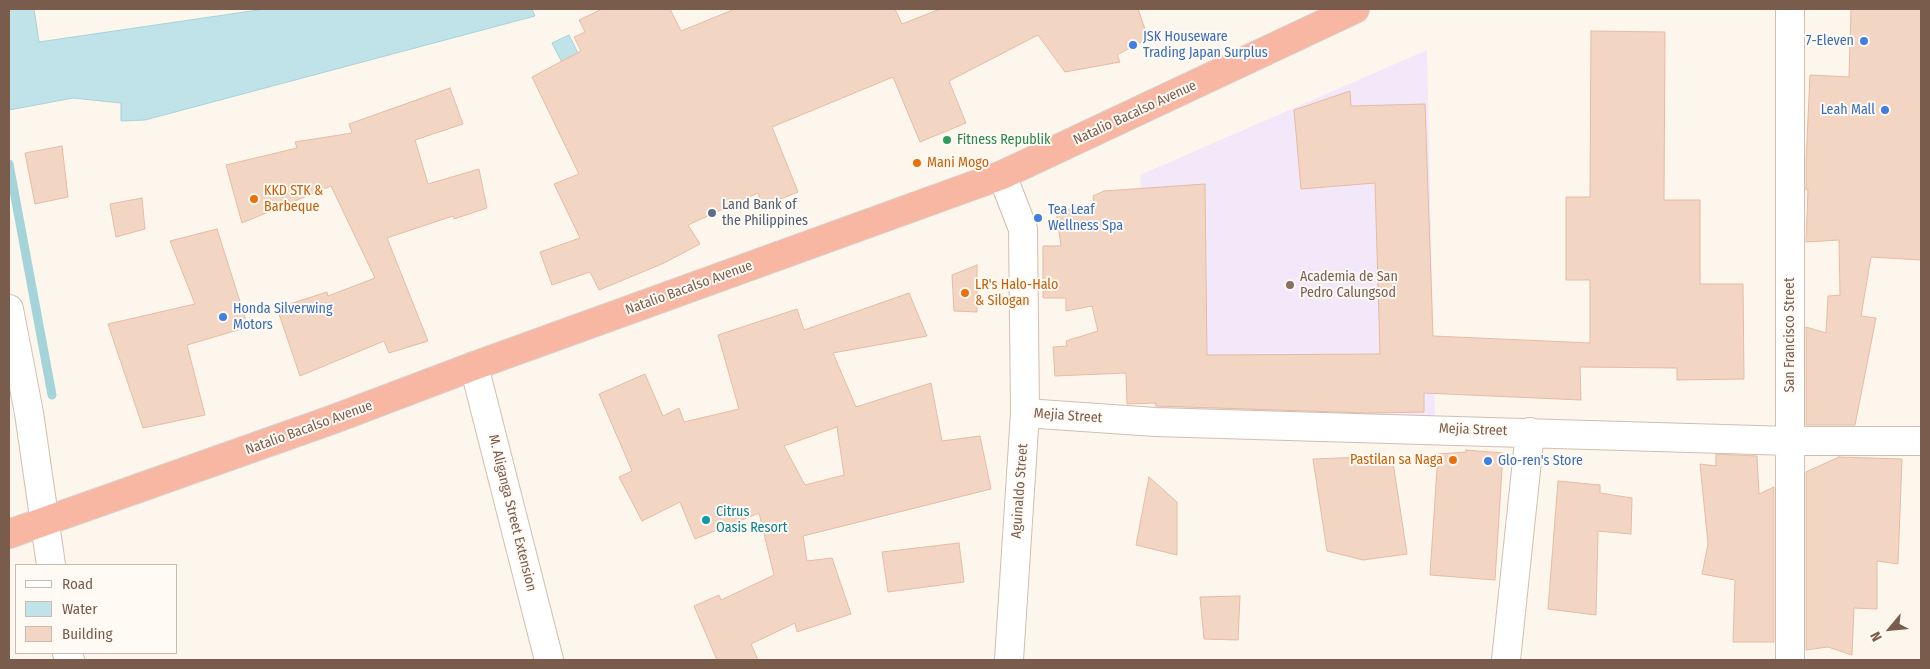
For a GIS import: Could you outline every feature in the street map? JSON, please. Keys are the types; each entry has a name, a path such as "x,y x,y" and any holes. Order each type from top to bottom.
{"highway":[{"name":"Natalio Bacalso Avenue","path":"9,534 334,419 474,366 1002,176 1355,9"}],"street":[{"name":"San Francisco Street","path":"1790,9 1790,660"},
{"name":"Aguinaldo Street","path":"1002,176 1023,229 1025,413 1009,660"},
{"path":"9,309 29,413 51,564"},
{"name":"M. Aliganga Street Extension","path":"474,366 549,660"},
{"name":"Mejia Street","path":"1025,413 1155,422 1790,441 1921,441"},
{"path":"1506,660 1530,432"}],"shaded area":[{"name":"Academia de San Pedro Calungsod","path":"1427,50 1435,419 1155,419 1140,175"}],"water":[{"path":"9,9 34,9 39,42 265,9 532,9 535,16 145,120 121,121 121,103 73,98 9,110"},
{"path":"569,35 592,81 576,90 552,43"}],"building":[{"path":"602,9 670,9 681,31 735,9 895,9 902,24 940,9 1138,9 1148,38 1117,55 1120,62 1065,72 1038,35 949,81 966,123 920,142 893,77 772,127 798,192 763,206 758,193 688,225 700,244 664,263 599,290 590,272 552,285 540,252 580,238 554,184 579,174 532,77 581,51 574,37 585,32 579,20"},
{"path":"1851,9 1921,9 1921,260 1871,257 1861,316 1876,318 1855,425 1806,425 1806,327 1826,333 1828,296 1840,295 1839,240 1806,242 1808,189 1806,190 1806,162 1810,75 1849,77"},
{"path":"1591,31 1665,32 1664,200 1700,200 1700,284 1743,284 1744,379 1677,380 1677,368 1580,367 1581,400 1424,393 1424,412 1368,413 1156,406 1156,403 1127,404 1126,373 1055,376 1053,347 1067,346 1066,341 1098,331 1092,306 1066,311 1066,298 1043,298 1043,246 1061,246 1056,211 1094,206 1093,196 1104,191 1205,184 1207,355 1380,354 1375,183 1301,189 1294,110 1350,91 1351,106 1425,104 1433,336 1590,343 1590,280 1566,280 1566,197 1590,197"},
{"path":"450,88 463,124 415,140 428,184 479,169 487,208 454,219 453,216 387,238 428,341 389,353 384,341 300,376 277,308 327,292 328,296 375,278 331,186 242,223 226,165 297,148 295,142 352,133 349,124"},
{"path":"62,146 68,197 35,204 25,153"},
{"path":"142,198 145,229 116,237 110,204"},
{"path":"217,229 248,327 187,345 205,415 143,428 108,324 195,304 170,241"},
{"name":"LR's Halo-Halo & Silogan","path":"977,265 977,312 954,311 952,275"},
{"path":"909,293 927,336 833,353 856,407 931,383 942,441 980,436 991,489 803,536 807,561 832,558 851,614 797,632 795,623 751,644 758,660 717,660 694,606 719,595 721,600 774,575 759,513 695,539 680,502 642,521 619,477 632,471 599,394 645,374 663,416 679,408 684,422 739,409 718,335 797,309 804,330","holes":["837,427 844,475 805,485 784,446"]},
{"path":"1466,450 1503,453 1495,580 1430,575 1438,454 1466,452"},
{"path":"1716,454 1757,456 1759,494 1774,487 1774,642 1733,642 1735,580 1702,574 1708,544 1700,464 1716,466"},
{"path":"1392,456 1407,554 1363,560 1327,551 1313,459"},
{"path":"1839,457 1902,459 1898,564 1877,561 1877,609 1854,608 1852,655 1828,647 1806,650 1806,472"},
{"path":"1149,477 1177,502 1177,555 1136,545"},
{"path":"1558,481 1600,485 1600,493 1632,498 1631,534 1598,531 1596,615 1548,609"},
{"path":"959,543 964,582 888,592 882,552"},
{"path":"1240,596 1238,640 1204,639 1200,597"}],"waterway":[{"path":"9,164 52,395"}],"place":[{"name":"7-Eleven","path":"1864,41"},
{"name":"JSK Houseware Trading Japan Surplus","path":"1133,45"},
{"name":"Leah Mall","path":"1885,110"},
{"name":"Fitness Republik","path":"947,140"},
{"name":"Mani Mogo","path":"917,163"},
{"name":"KKD STK & Barbeque","path":"254,199"},
{"name":"Land Bank of the Philippines","path":"712,213"},
{"name":"Tea Leaf Wellness Spa","path":"1038,218"},
{"name":"Academia de San Pedro Calungsod","path":"1290,285"},
{"name":"LR's Halo-Halo & Silogan","path":"965,293"},
{"name":"Honda Silverwing Motors","path":"223,317"},
{"name":"Pastilan sa Naga","path":"1453,460"},
{"name":"Glo-ren's Store","path":"1488,461"},
{"name":"Citrus Oasis Resort","path":"706,520"}]}
